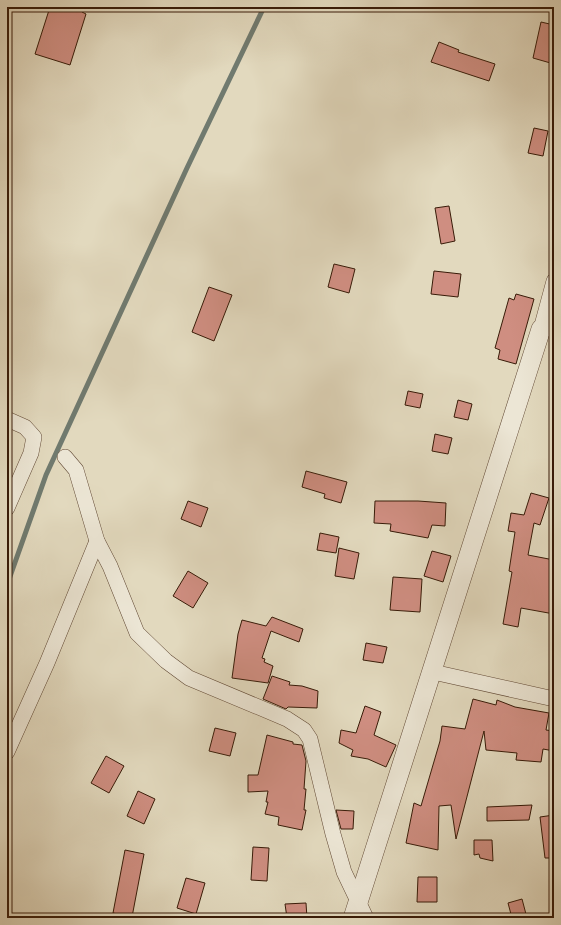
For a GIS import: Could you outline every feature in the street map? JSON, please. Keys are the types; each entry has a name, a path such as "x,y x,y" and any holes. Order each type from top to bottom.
{"street":[{"path":"360,913 433,672 548,327 554,281"},
{"path":"7,419 25,427 34,437 31,452 7,508"},
{"path":"65,457 76,470 97,541 110,566 137,633 166,661 189,678 287,719 304,730 310,739 333,834 344,872 360,913"},
{"path":"7,752 47,663 97,541"},
{"path":"433,672 554,699"}],"building":[{"path":"50,7 83,7 82,12 86,14 70,65 35,54"},
{"path":"541,22 554,25 554,64 533,58"},
{"path":"439,42 459,50 458,52 495,64 489,81 431,62"},
{"path":"534,128 548,131 543,156 528,153"},
{"path":"449,206 455,241 441,244 435,208"},
{"path":"334,264 355,269 349,293 328,287"},
{"path":"434,271 461,274 458,297 431,294"},
{"path":"209,287 232,295 214,341 192,332"},
{"path":"516,294 534,299 516,364 498,359 500,350 495,348 509,298 514,300"},
{"path":"408,391 423,394 420,408 405,405"},
{"path":"458,400 472,404 468,420 454,417"},
{"path":"435,434 452,438 448,454 432,451"},
{"path":"306,471 347,482 341,503 324,498 325,494 302,487"},
{"path":"531,493 549,498 540,525 534,523 528,555 554,560 554,614 521,608 518,627 503,624 512,572 509,571 515,532 508,531 511,513 524,515"},
{"path":"188,501 208,508 201,527 181,519"},
{"path":"375,501 418,501 446,503 445,526 432,525 428,538 390,531 391,524 374,523"},
{"path":"320,533 339,537 336,553 317,550"},
{"path":"339,548 359,553 354,579 335,576"},
{"path":"432,551 451,556 443,582 424,576"},
{"path":"188,571 208,583 193,608 173,596"},
{"path":"393,577 422,579 420,612 390,610"},
{"path":"272,617 303,629 299,642 271,631 262,658 265,659 264,662 273,666 268,683 232,678 238,634 242,620 266,626"},
{"path":"366,643 387,647 383,663 363,660"},
{"path":"272,676 290,682 289,685 302,686 318,691 317,708 288,707 286,709 263,699"},
{"path":"473,699 496,705 497,700 515,707 549,713 546,730 554,731 554,751 543,749 541,762 516,760 517,753 486,750 484,731 456,839 451,805 439,806 438,850 406,843 414,803 421,806 440,741 442,726 465,729"},
{"path":"365,706 381,712 374,735 396,745 386,767 368,759 351,756 353,750 339,743 341,730 356,733"},
{"path":"215,728 236,733 230,756 209,751"},
{"path":"267,735 293,742 293,744 302,745 306,761 304,810 306,810 302,830 278,825 279,817 265,814 268,802 266,802 268,791 248,792 248,775 258,775"},
{"path":"106,756 124,766 109,793 91,783"},
{"path":"138,791 155,799 144,824 127,816"},
{"path":"532,805 529,820 487,821 487,807"},
{"path":"336,810 354,811 353,829 341,829"},
{"path":"554,815 554,858 545,858 540,817"},
{"path":"474,840 492,840 493,861 480,858 479,854 474,855"},
{"path":"253,847 269,848 267,881 251,880"},
{"path":"125,850 144,854 132,917 113,913"},
{"path":"418,877 437,877 437,902 417,902"},
{"path":"186,878 205,883 196,914 177,908"},
{"path":"522,899 527,918 512,918 508,903"},
{"path":"306,903 307,918 287,918 285,904"}],"waterway":[{"path":"7,585 46,475 187,168 264,7"}]}
